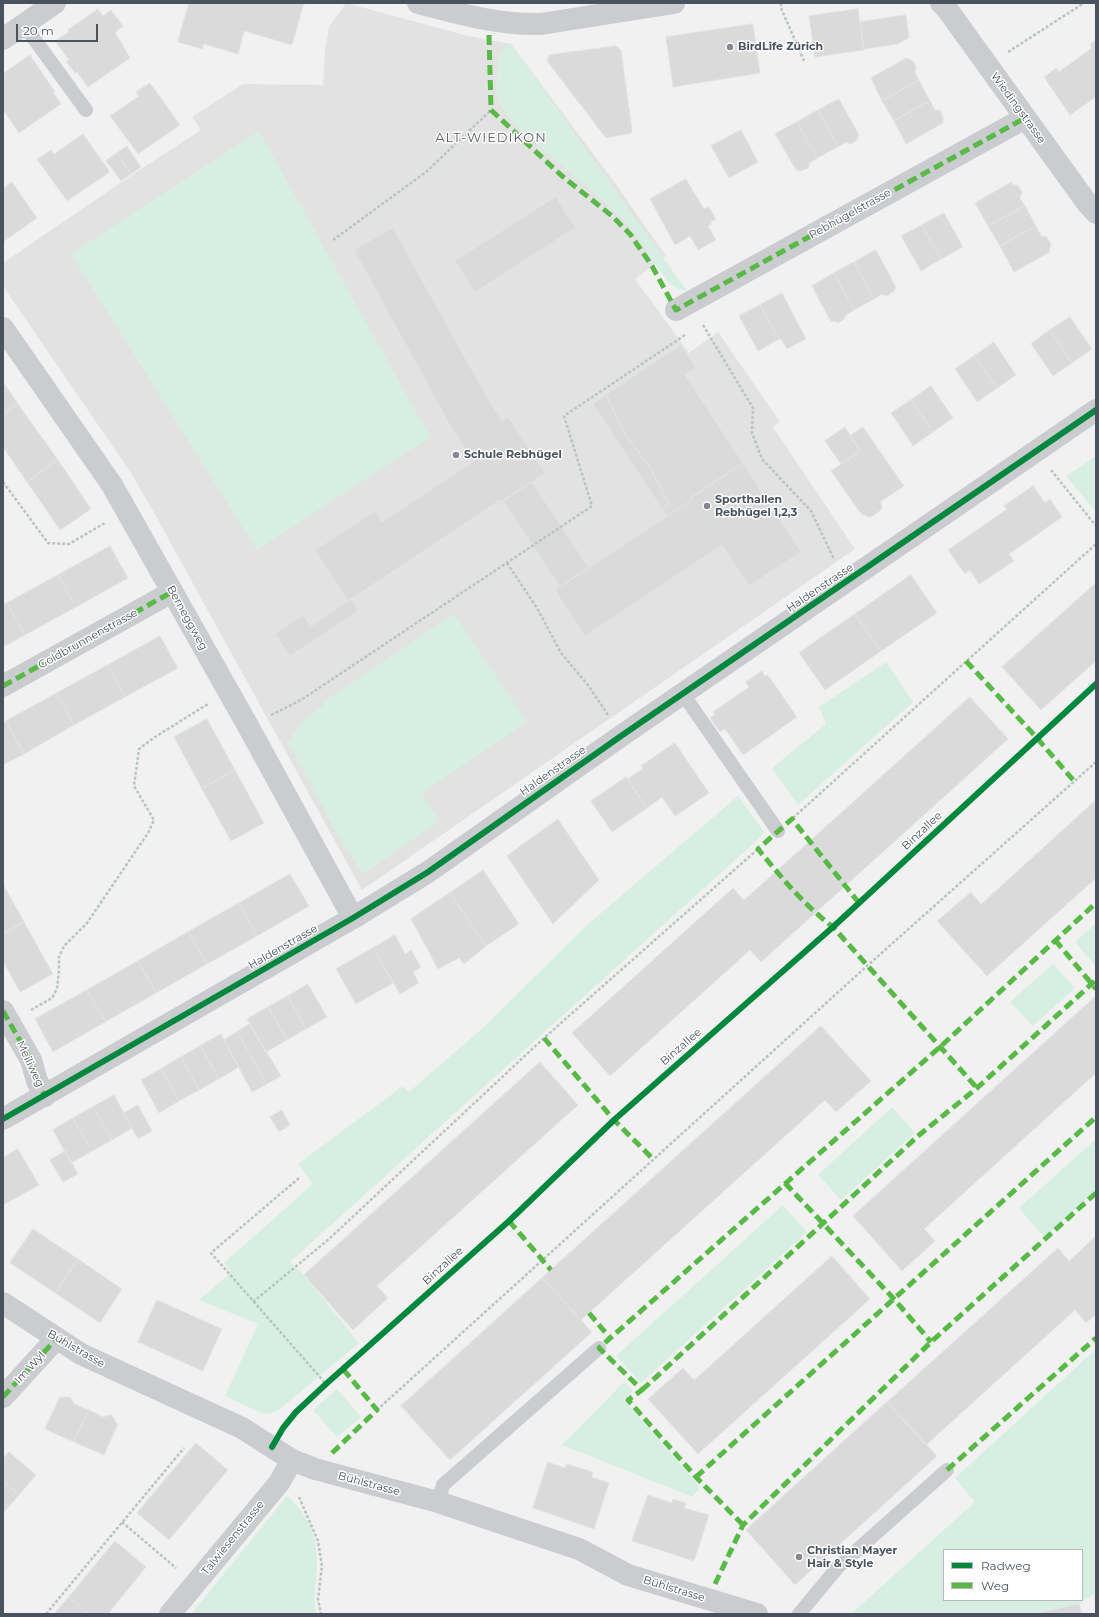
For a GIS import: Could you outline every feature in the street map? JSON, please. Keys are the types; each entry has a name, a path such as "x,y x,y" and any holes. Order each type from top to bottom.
{"street":[{"path":"3,39 54,3"},
{"path":"418,3 472,17 528,24 541,24 674,3"},
{"name":"Wiedingstrasse","path":"941,3 947,8 987,66 1087,203 1096,213"},
{"name":"Rebhügelstrasse","path":"676,310 1025,118"},
{"name":"Berneggweg","path":"3,328 112,485 353,918"},
{"name":"Haldenstrasse","path":"3,1119 353,918 428,872 621,736 1096,410"},
{"name":"Goldbrunnenstrasse","path":"3,686 172,592"},
{"name":"Meiliweg","path":"3,1011 31,1060 37,1081 45,1096"},
{"name":"Bühlstrasse","path":"3,1303 81,1354 242,1428 292,1460 315,1469 438,1502 579,1549 628,1575 757,1614"},
{"name":"Im Wyl","path":"3,1397 56,1339"},
{"name":"Talwiesenstrasse","path":"170,1614 279,1482 292,1460"}],"lane":[{"path":"24,25 86,110"},
{"path":"683,694 778,831"},
{"path":"438,1502 443,1485 599,1348"},
{"path":"799,1614 838,1567 947,1470"}],"path":[{"path":"781,3 781,8 804,61"},
{"path":"987,66 1084,3"},
{"path":"333,240 426,172 491,110"},
{"path":"676,310 691,331"},
{"path":"267,717 301,700 592,506 564,416 703,324 753,408 752,433 762,459 810,511 834,560"},
{"path":"1047,464 1096,526"},
{"path":"3,482 48,543 69,544 108,521"},
{"path":"792,820 1096,544"},
{"path":"507,563 537,608 561,653 588,685 621,736"},
{"path":"28,1011 52,998 57,989 60,970 59,957 64,946 87,923 148,833 154,820 134,786 139,750 155,737 208,704"},
{"path":"377,1410 873,961 1096,762"},
{"path":"253,1302 329,1239 544,1038 758,849"},
{"path":"299,1178 211,1253 326,1384"},
{"path":"321,1388 332,1379"},
{"path":"46,1614 184,1448"},
{"path":"297,1493 318,1541 322,1566 318,1599 321,1614"},
{"path":"122,1522 181,1572"}],"shaded area":[{"name":"Schule Rebhügel","path":"346,3 468,36 511,44 615,183 666,256 635,279 689,353 718,332 780,422 773,427 855,549 362,890 131,473 3,286 3,263 201,130 192,117 243,84 323,85 325,51 329,27"}],"green space":[{"path":"511,44 687,291 677,289 667,281 631,228 618,214 525,134 506,114 500,104 496,90 498,58 502,50"},
{"path":"259,131 430,437 257,550 71,254"},
{"path":"1096,456 1096,512 1066,476"},
{"path":"454,614 527,722 423,792 423,797 439,821 363,874 339,837 288,742 306,718 324,705 322,703"},
{"path":"886,662 913,702 798,805 772,768 826,724 819,707"},
{"path":"738,796 765,833 290,1262 304,1275 359,1343 280,1409 272,1413 264,1414 225,1396 258,1324 199,1300 231,1273 224,1263 313,1184 298,1164 403,1086 409,1092 484,1027 586,926"},
{"path":"1096,923 1096,966 1075,942"},
{"path":"1053,964 1075,988 1033,1026 1010,1002"},
{"path":"892,1107 915,1133 841,1200 818,1175"},
{"path":"1096,1139 1096,1190 1044,1237 1019,1208"},
{"path":"783,1205 807,1232 641,1383 616,1356"},
{"path":"1096,1349 1096,1592 1079,1604 1035,1614 851,1614 975,1502 955,1478"},
{"path":"624,1382 633,1391 624,1400 700,1487 693,1497 562,1445"},
{"path":"337,1389 361,1417 337,1437 313,1410"},
{"path":"287,1496 301,1511 311,1528 314,1537 317,1557 315,1597 316,1614 191,1614"}],"building":[{"path":"189,3 304,3 292,45 244,31 238,54 204,44 202,49 178,42"},
{"path":"98,9 103,16 111,10 123,26 115,32 130,58 88,87 77,72 75,73 66,61 69,60 55,41"},
{"path":"858,9 864,50 815,57 809,16"},
{"path":"906,15 909,38 898,44 864,49 860,22"},
{"path":"753,24 760,73 673,87 666,37"},
{"path":"1096,40 1096,97 1070,115 1044,77 1056,68 1059,72 1092,48 1090,45"},
{"path":"616,46 621,50 632,130 631,133 606,138 547,61 549,55"},
{"path":"30,55 55,92 53,93 61,104 19,133 3,110 3,74"},
{"path":"907,58 913,61 916,67 915,73 919,80 882,101 871,78"},
{"path":"919,80 930,101 894,121 882,101"},
{"path":"150,83 180,125 138,154 110,116 139,96 136,92"},
{"path":"839,99 859,135 856,141 851,144 846,142 838,147 818,110"},
{"path":"930,101 935,110 940,110 943,117 943,123 906,144 894,121"},
{"path":"818,110 838,147 817,158 797,122"},
{"path":"797,122 817,158 810,163 808,168 801,171 796,170 775,134"},
{"path":"741,130 758,162 729,178 711,146"},
{"path":"83,134 110,172 67,201 37,159 51,150 54,154"},
{"path":"127,146 141,167 131,174 117,153"},
{"path":"117,153 131,174 121,181 106,161"},
{"path":"686,179 704,209 709,207 716,219 710,222 712,224 708,226 716,240 698,250 690,236 675,245 650,199"},
{"path":"12,182 37,218 3,242 3,189"},
{"path":"1012,182 1012,184 1018,186 1022,192 1020,198 1025,206 988,226 975,203"},
{"path":"556,197 575,228 475,292 455,261"},
{"path":"1025,206 1036,226 1000,246 988,226"},
{"path":"944,213 963,247 941,259 922,225"},
{"path":"922,225 941,259 921,271 901,236"},
{"path":"1036,226 1041,236 1047,237 1051,244 1049,250 1050,252 1014,272 1000,246"},
{"path":"393,228 488,399 502,421 508,417 545,473 502,502 500,500 348,601 315,550 375,511 382,522 474,461 451,427 354,250"},
{"path":"876,250 896,287 893,292 887,296 882,294 874,299 854,262"},
{"path":"854,262 874,299 854,310 834,273"},
{"path":"834,273 854,310 838,323 834,321 831,322 812,286"},
{"path":"782,293 806,339 787,349 781,339 779,339 760,305"},
{"path":"760,305 779,339 758,351 739,316"},
{"path":"1070,317 1092,349 1072,363 1050,330"},
{"path":"1050,330 1072,363 1053,376 1031,344"},
{"path":"994,342 1016,375 997,388 974,356"},
{"path":"681,345 696,368 685,375 743,463 667,516 662,509 669,504 650,467 625,434 606,395"},
{"path":"974,356 997,388 977,402 955,369"},
{"path":"3,382 18,404 3,415"},
{"path":"931,386 953,418 933,432 911,400"},
{"path":"606,395 625,434 650,467 669,504 662,509 593,404"},
{"path":"911,400 933,432 913,446 891,413"},
{"path":"18,404 58,460 27,482 3,447 3,415"},
{"path":"845,427 860,451 841,464 825,441"},
{"path":"863,427 904,486 880,502 882,505 881,510 871,517 864,514 862,515 831,471 860,451 850,436"},
{"path":"58,460 91,509 60,530 27,482"},
{"path":"743,463 801,552 749,586 722,545 585,636 555,590 692,500 691,498"},
{"path":"532,482 589,568 560,587 503,501"},
{"path":"1033,486 1045,503 1050,499 1062,517 1009,554 1014,561 979,584 970,570 965,574 948,550 1007,509 1004,506"},
{"path":"110,546 128,578 76,607 58,575"},
{"path":"58,575 76,607 25,635 7,603"},
{"path":"911,575 937,613 881,651 855,614"},
{"path":"1096,583 1096,661 1041,710 1002,667"},
{"path":"351,599 358,611 290,656 275,634 303,615 311,626"},
{"path":"7,603 25,635 3,647 3,605"},
{"path":"855,614 881,651 825,690 799,653"},
{"path":"160,636 178,668 125,697 108,665"},
{"path":"108,665 125,697 74,725 57,693"},
{"path":"762,671 765,676 768,675 797,717 743,755 725,729 720,732 710,718 715,714 713,712 749,687 746,682"},
{"path":"57,693 74,725 24,754 6,721"},
{"path":"970,697 1008,739 761,962 750,950 610,1076 572,1033 733,888 744,900"},
{"path":"207,719 235,770 202,789 174,737"},
{"path":"6,721 24,754 3,765 3,723"},
{"path":"675,743 709,793 675,816 662,797 647,808 627,779 643,769 641,766"},
{"path":"235,770 264,823 231,841 202,789"},
{"path":"626,777 647,808 612,832 591,801"},
{"path":"1096,800 1096,878 987,976 937,921 971,892 981,904"},
{"path":"558,819 599,880 553,924 507,856"},
{"path":"483,870 519,924 486,946 450,893"},
{"path":"290,874 309,906 257,936 239,903"},
{"path":"3,884 24,922 3,934"},
{"path":"450,893 486,946 464,964 459,958 438,969 411,919"},
{"path":"239,903 257,936 207,964 188,932"},
{"path":"24,922 53,974 20,992 3,961 3,934"},
{"path":"188,932 207,964 156,993 138,961"},
{"path":"395,935 405,954 411,950 421,967 413,972 419,983 400,994 373,948"},
{"path":"373,948 393,983 356,1004 336,969"},
{"path":"138,961 156,993 105,1022 87,990"},
{"path":"308,984 327,1017 306,1029 288,996"},
{"path":"87,990 105,1022 53,1052 35,1019"},
{"path":"288,996 306,1029 287,1040 268,1007"},
{"path":"1096,996 1096,1073 924,1229 935,1241 902,1271 853,1216"},
{"path":"268,1007 287,1040 266,1052 247,1019"},
{"path":"250,1024 281,1076 267,1084 237,1032"},
{"path":"821,1026 871,1081 836,1112 825,1100 581,1320 542,1278"},
{"path":"237,1032 267,1084 252,1092 224,1040"},
{"path":"221,1034 239,1067 219,1079 200,1046"},
{"path":"200,1046 219,1079 199,1090 181,1057"},
{"path":"181,1057 199,1090 179,1101 161,1069"},
{"path":"540,1062 578,1105 377,1286 388,1298 353,1330 304,1275"},
{"path":"161,1069 179,1101 159,1113 141,1080"},
{"path":"114,1095 132,1128 112,1140 93,1107"},
{"path":"138,1105 152,1131 138,1139 124,1113"},
{"path":"93,1107 112,1140 92,1151 73,1118"},
{"path":"282,1110 290,1125 279,1132 270,1117"},
{"path":"73,1118 92,1151 71,1163 53,1130"},
{"path":"18,1149 39,1185 3,1205 3,1158"},
{"path":"65,1151 78,1174 63,1182 50,1160"},
{"path":"33,1229 78,1259 55,1293 10,1263"},
{"path":"1096,1236 1096,1314 1086,1323 1075,1310 926,1445 887,1402 1058,1248 1069,1261"},
{"path":"832,1256 870,1299 698,1454 648,1399 683,1368 694,1380"},
{"path":"78,1259 122,1289 100,1323 55,1293"},
{"path":"542,1278 592,1332 450,1460 401,1406"},
{"path":"157,1300 222,1329 203,1371 138,1342"},
{"path":"60,1397 70,1397 74,1404 89,1410 74,1442 45,1429"},
{"path":"887,1402 937,1456 795,1585 746,1530"},
{"path":"89,1410 103,1417 111,1415 118,1424 104,1455 74,1442"},
{"path":"196,1443 228,1470 169,1540 137,1513"},
{"path":"9,1452 36,1475 19,1495 3,1481 3,1459"},
{"path":"548,1462 565,1468 567,1464 593,1472 592,1477 609,1483 594,1529 533,1508"},
{"path":"3,1481 19,1495 3,1513"},
{"path":"648,1495 672,1503 673,1499 686,1503 684,1508 709,1515 694,1561 632,1541"},
{"path":"115,1541 146,1567 108,1614 89,1614 69,1597"},
{"path":"69,1597 89,1614 54,1614"},
{"path":"1079,1604 1082,1614 1035,1614"}],"marked path":[{"path":"489,35 491,110 562,176 612,216 630,234 652,266 676,310 1025,118"},
{"path":"3,686 172,592"},
{"path":"966,661 1037,738 1074,781"},
{"path":"859,903 792,819 758,849 803,900 833,927 977,1088"},
{"path":"743,1525 696,1477 628,1400 642,1390 599,1348 940,1047 1096,903"},
{"path":"1055,940 1096,989"},
{"path":"642,1390 918,1136 977,1088 1096,980"},
{"path":"3,1011 31,1060 37,1081 45,1096"},
{"path":"544,1038 614,1120 653,1159"},
{"path":"696,1477 1096,1117"},
{"path":"785,1183 894,1299 931,1342"},
{"path":"715,1584 743,1525 931,1342 1096,1193"},
{"path":"509,1221 551,1270"},
{"path":"589,1313 610,1338"},
{"path":"947,1470 1096,1338"},
{"path":"3,1397 56,1339"},
{"path":"332,1453 377,1410 343,1369"}],"cycle path":[{"path":"3,1119 353,918 428,872 621,736 1096,410"},
{"name":"Binzallee","path":"272,1447 283,1428 296,1412 326,1384 509,1221 614,1120 833,927 1096,684"}],"place":[{"name":"BirdLife Zürich","path":"730,47"},
{"name":"Schule Rebhügel","path":"456,455"},
{"name":"Sporthallen Rebhügel 1,2,3","path":"707,506"},
{"name":"Christian Mayer Hair & Style","path":"799,1557"}],"district":[{"name":"ALT-WIEDIKON","path":"491,138"}]}
